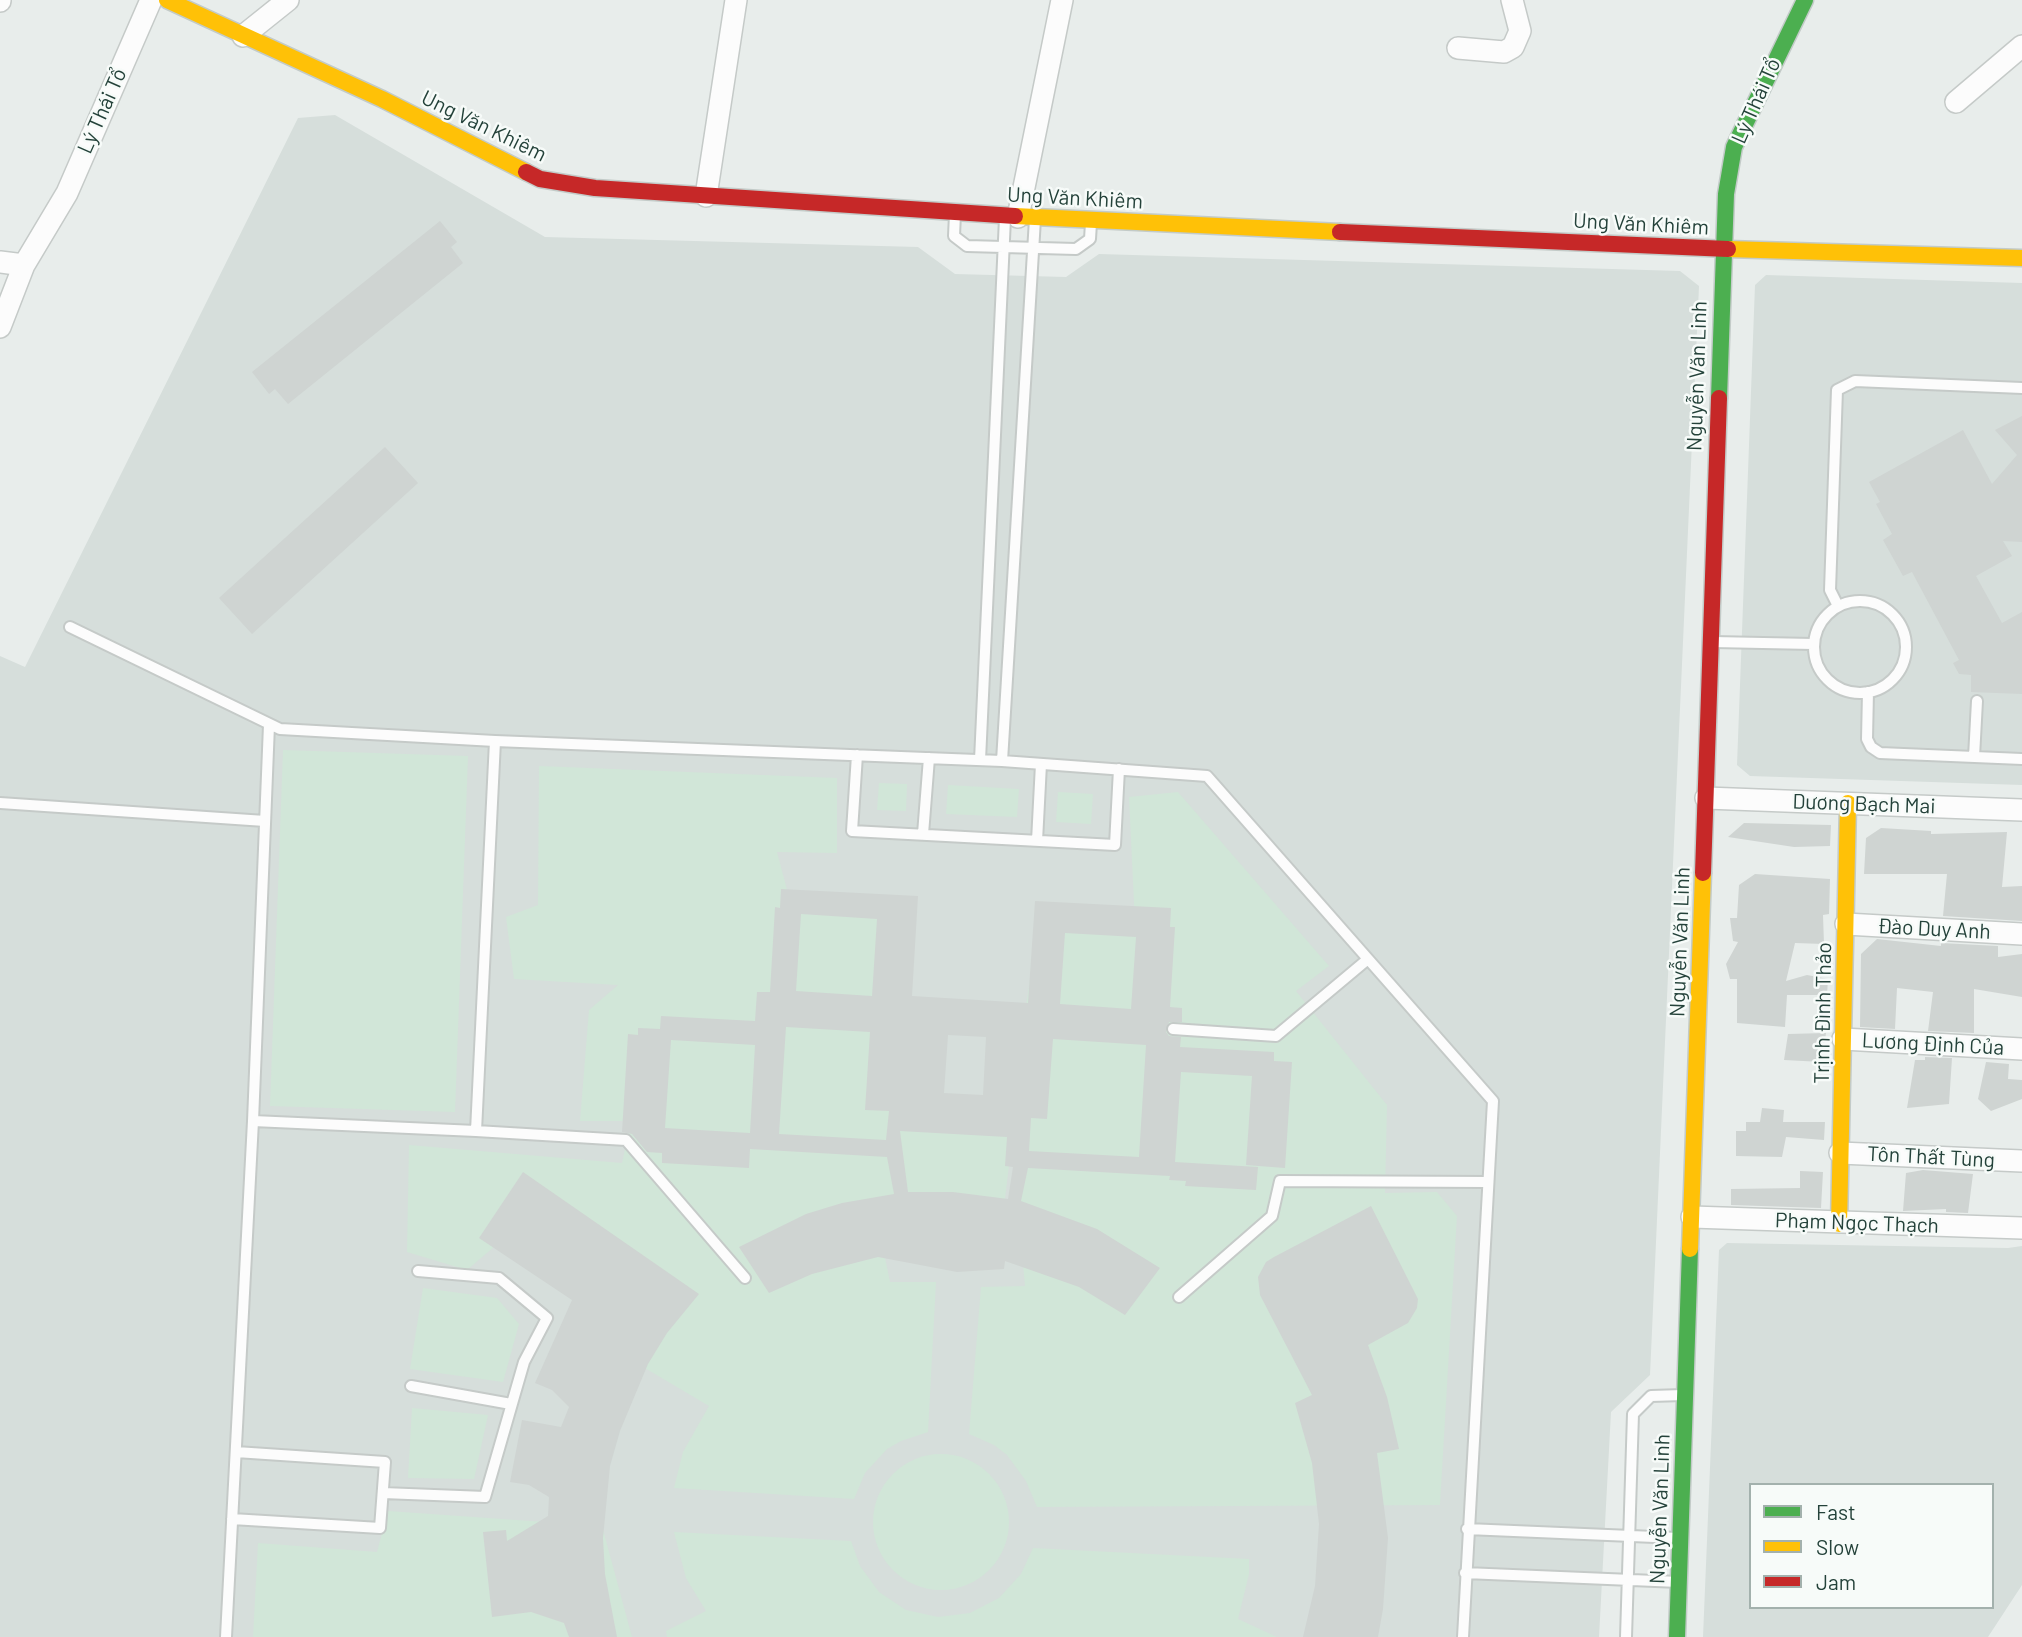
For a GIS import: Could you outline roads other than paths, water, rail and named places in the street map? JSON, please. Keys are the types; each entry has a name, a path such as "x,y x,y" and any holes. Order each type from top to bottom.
{"street":[{"name":"Lý Thái Tổ","path":"0,327 24,265 67,193 151,0"},
{"name":"Ung Văn Khiêm","path":"167,0 382,99 540,179 595,188 1019,217 1722,249 2022,258"},
{"path":"243,36 288,0"},
{"path":"706,196 736,0"},
{"path":"1019,217 1062,0"},
{"path":"1458,48 1504,52 1513,47 1520,31 1511,0"},
{"name":"Lý Thái Tổ","path":"1722,249 1726,194 1734,147 1805,0"},
{"path":"1956,102 2022,46"},
{"name":"Nguyễn Văn Linh","path":"1677,1637 1722,249"},
{"path":"0,262 24,265"},
{"name":"Dương Bạch Mai","path":"1706,797 2022,810"},
{"name":"Trịnh Đình Thảo","path":"1839,1224 1849,803"},
{"name":"Đào Duy Anh","path":"1846,924 2022,934"},
{"name":"Lương Định Của","path":"1843,1039 2022,1049"},
{"name":"Tôn Thất Tùng","path":"1840,1153 2022,1161"},
{"name":"Phạm Ngọc Thạch","path":"1692,1217 2022,1228"}],"lane":[{"path":"955,213 954,236 967,246 1076,249 1090,239 1091,220"},
{"path":"980,760 1004,247 1019,217"},
{"path":"1002,761 1033,248 1019,217"},
{"path":"1838,606 1830,590 1837,390 1855,381 2022,388"},
{"path":"1853,601 1870,601 1884,607 1896,617 1904,631 1906,647 1903,663 1895,677 1883,687 1854,693 1829,682 1820,671 1813,645 1817,629 1825,616 1838,606 1853,601"},
{"path":"70,627 280,729 495,741 1002,761 1207,776 1493,1101 1463,1637"},
{"path":"1710,642 1813,645"},
{"path":"1868,692 1867,739 1871,747 1880,753 2022,759"},
{"path":"1974,757 1977,701"},
{"path":"226,1637 253,1121 269,725"},
{"path":"476,1130 495,741"},
{"path":"857,755 852,831 1037,841 1115,845 1119,769"},
{"path":"923,834 929,758"},
{"path":"1037,841 1041,764"},
{"path":"0,803 265,821"},
{"path":"1173,1029 1276,1035 1368,959"},
{"path":"253,1121 476,1130 626,1140 746,1278"},
{"path":"1179,1297 1272,1216 1280,1181 1488,1182"},
{"path":"383,1493 485,1497 524,1362 547,1318 499,1278 418,1270"},
{"path":"411,1386 511,1404"},
{"path":"1626,1637 1633,1414 1651,1396 1686,1395"},
{"path":"232,1519 380,1528 385,1462 236,1452"},
{"path":"1467,1529 1680,1538"},
{"path":"1465,1573 1679,1582"}]}
